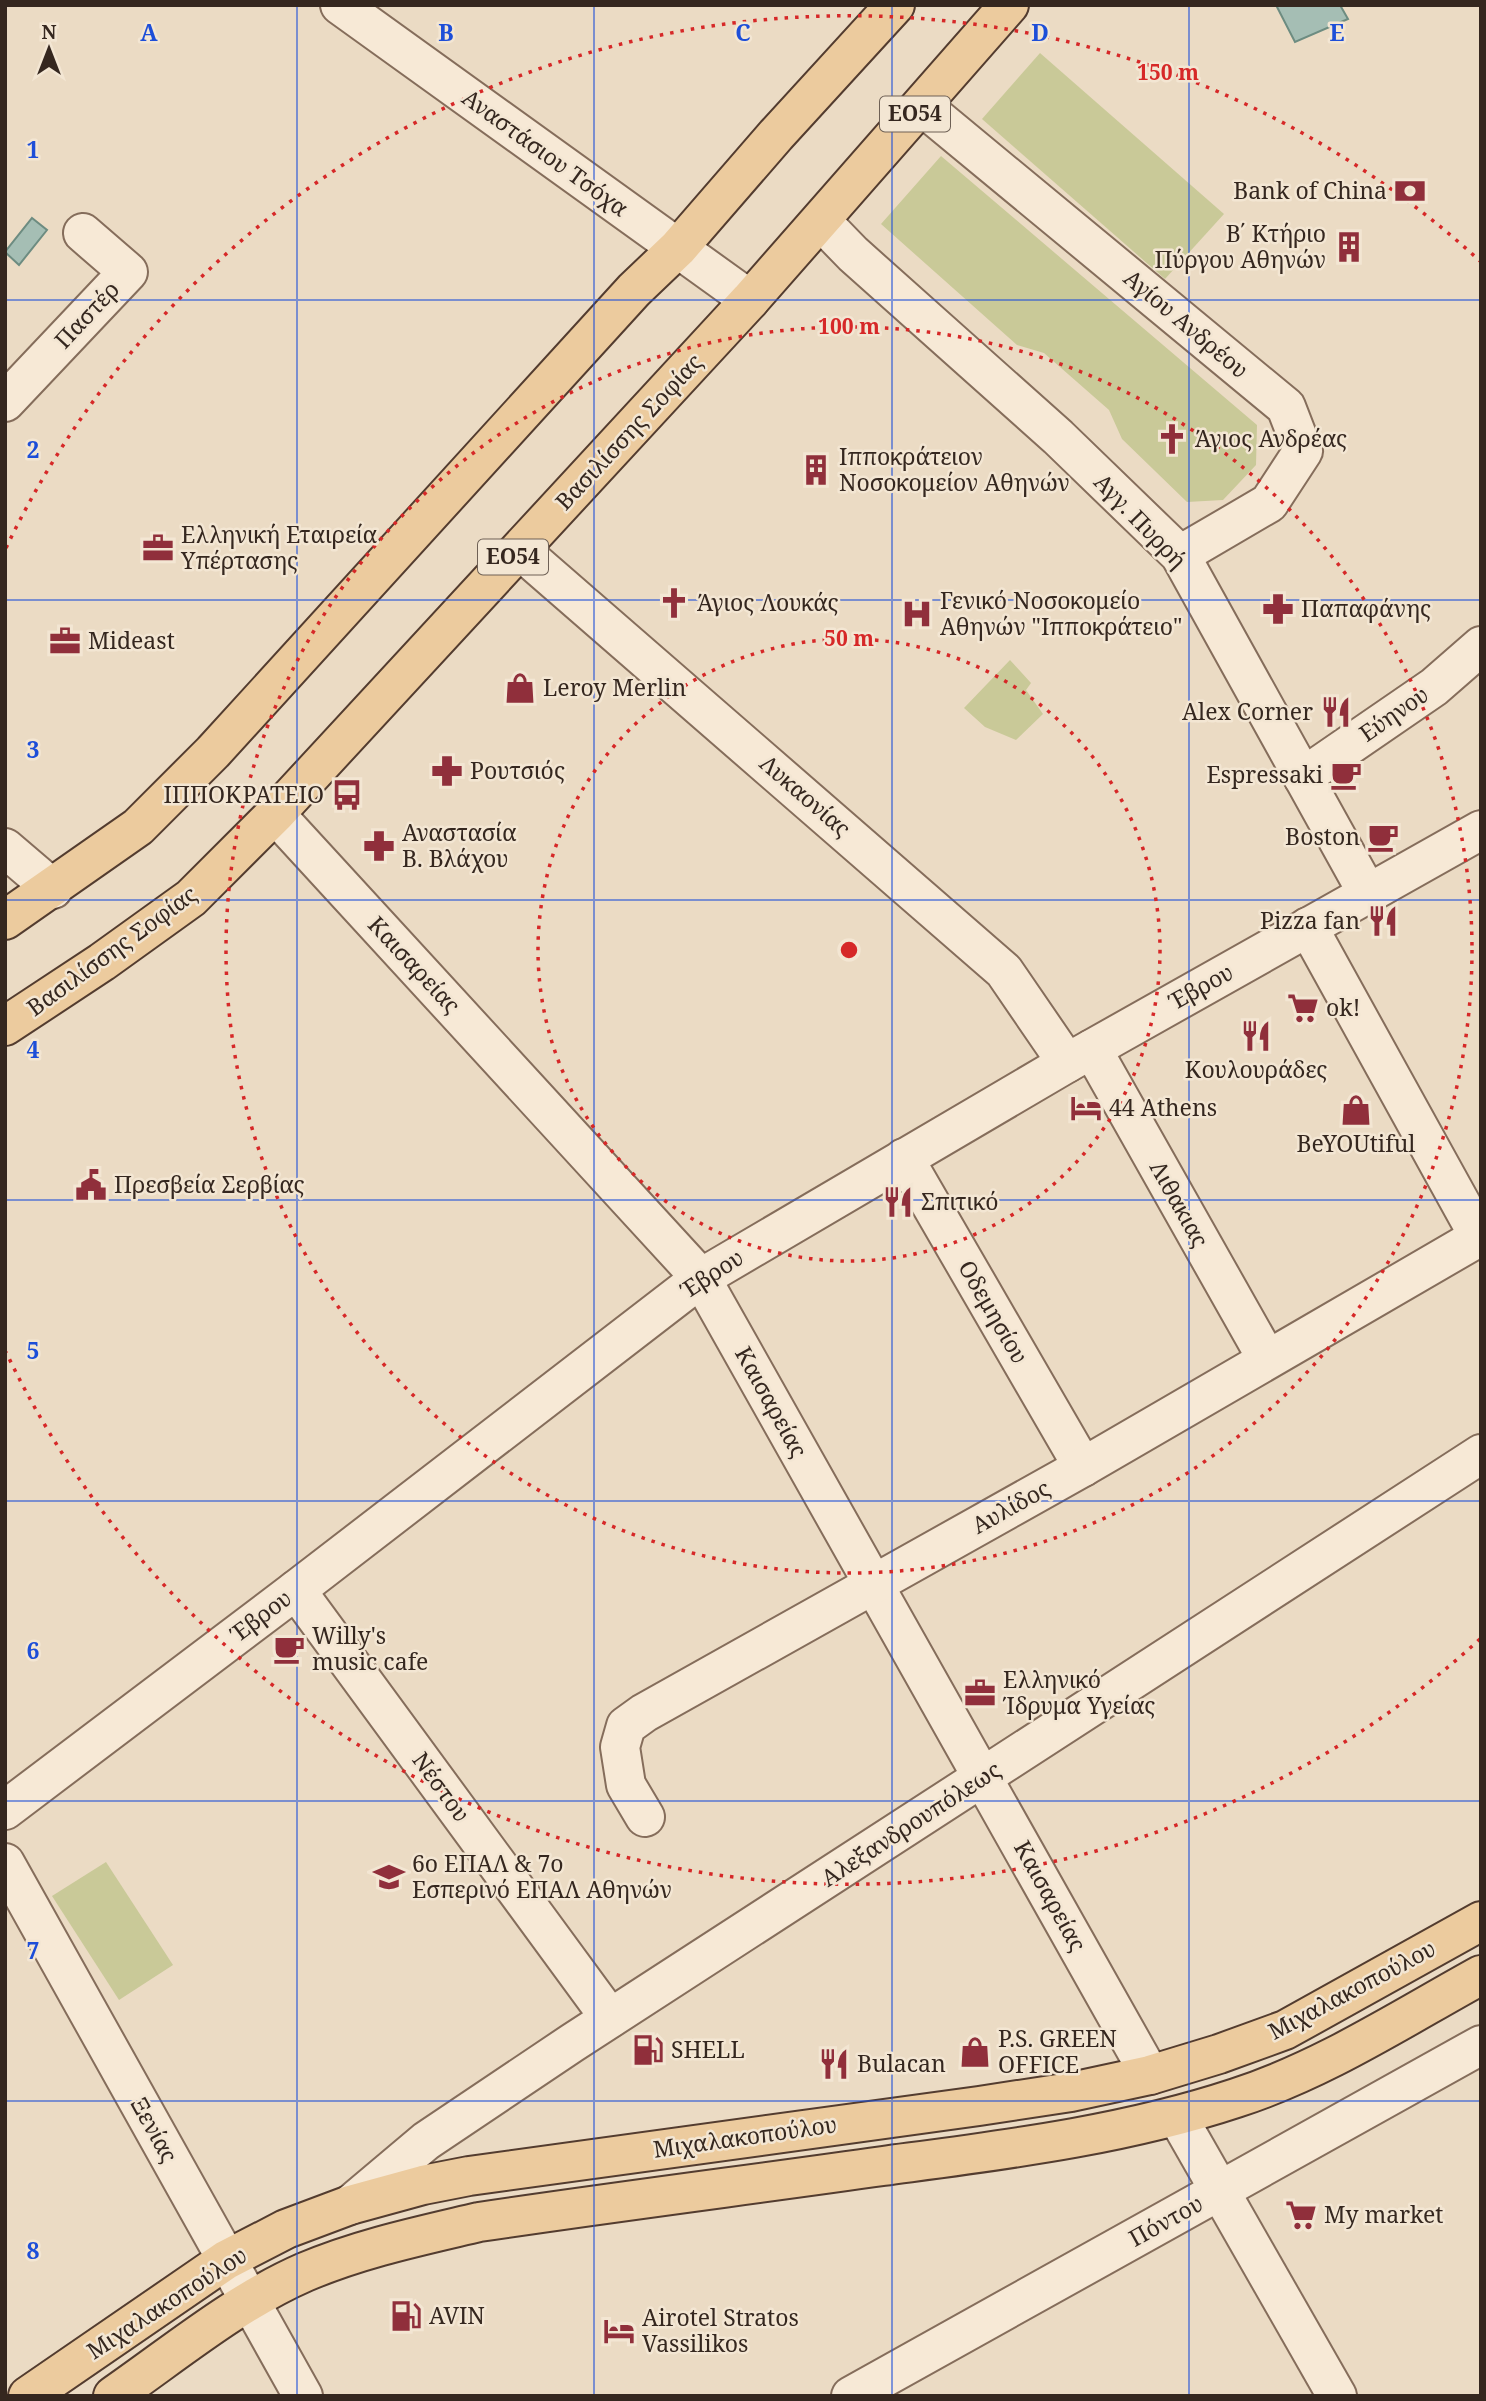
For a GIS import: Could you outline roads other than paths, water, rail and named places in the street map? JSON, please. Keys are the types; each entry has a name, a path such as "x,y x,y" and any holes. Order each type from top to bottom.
{"main road":[{"path":"5,920 53,889 138,827 213,752 634,290 678,248 776,135 895,5"},
{"name":"Βασιλίσσης Σοφίας","path":"5,1026 102,962 191,898 275,814 750,300 1009,5"},
{"name":"Μιχαλακοπούλου","path":"28,2396 226,2260 286,2229 350,2205 423,2185 684,2132 992,2104 1071,2092 1150,2075 1219,2054 1285,2029 1481,1921"},
{"name":"Μιχαλακοπούλου","path":"113,2396 251,2301 304,2273 369,2249 434,2231 586,2207 1082,2138 1177,2116 1237,2098 1306,2072 1481,1975"}],"street":[{"name":"Αναστάσιου Τσόχα","path":"340,5 750,300"},
{"name":"Αγίου Ανδρέου","path":"922,107 1286,407 1303,451 1269,503 1180,555"},
{"name":"Αγγ. Πυρρή","path":"821,221 853,254 1058,437 1180,555 1368,894"},
{"name":"Παστέρ","path":"5,402 128,272 83,233"},
{"name":"Λυκαονίας","path":"520,550 1004,971 1080,1056"},
{"name":"Εύηνου","path":"1303,777 1434,687 1481,646"},
{"name":"Καισαρείας","path":"275,814 701,1278 1150,2075"},
{"name":"Έβρου","path":"5,1810 701,1278 1080,1056 1481,830"},
{"path":"5,848 53,889"},
{"path":"1308,927 1470,1193 1480,1239"},
{"name":"Λιθακιας","path":"1080,1056 1267,1359"},
{"name":"Οδεμησίου","path":"904,1158 1083,1467"},
{"name":"Αυλίδος","path":"645,1816 626,1785 620,1747 626,1726 644,1713 1083,1467 1480,1239"},
{"name":"Αλεξανδρουπόλεως","path":"350,2205 426,2141 610,2018 1481,1454"},
{"name":"Νέστου","path":"296,1590 610,2018"},
{"name":"Ξενίας","path":"5,1863 303,2396"},
{"name":"Πόντου","path":"851,2396 1481,2045"},
{"path":"1177,2116 1337,2396"}],"place":[{"name":"Bank of China","path":"1410,191"},
{"name":"Β΄ Κτήριο Πύργου Αθηνών","path":"1349,247"},
{"name":"Άγιος Ανδρέας","path":"1172,439"},
{"name":"Ιπποκράτειον Νοσοκομείον Αθηνών","path":"816,470"},
{"name":"Ελληνική Εταιρεία Υπέρτασης","path":"158,548"},
{"name":"Άγιος Λουκάς","path":"674,603"},
{"name":"Παπαφάνης","path":"1278,609"},
{"name":"Γενικό Νοσοκομείο Αθηνών \"Ιπποκράτειο\"","path":"917,614"},
{"name":"Mideast","path":"65,641"},
{"name":"Leroy Merlin","path":"520,688"},
{"name":"Alex Corner","path":"1336,712"},
{"name":"Ρουτσιός","path":"447,771"},
{"name":"Espressaki","path":"1346,775"},
{"name":"ΙΠΠΟΚΡΑΤΕΙΟ","path":"347,795"},
{"name":"Boston","path":"1383,837"},
{"name":"Αναστασία Β. Βλάχου","path":"379,846"},
{"name":"Pizza fan","path":"1383,921"},
{"name":"ok!","path":"1303,1008"},
{"name":"Κουλουράδες","path":"1256,1036"},
{"name":"44 Athens","path":"1086,1108"},
{"name":"BeYOUtiful","path":"1356,1110"},
{"name":"Πρεσβεία Σερβίας","path":"91,1185"},
{"name":"Σπιτικό","path":"898,1202"},
{"name":"Willy's music cafe","path":"289,1649"},
{"name":"Ελληνικό Ίδρυμα Υγείας","path":"980,1693"},
{"name":"6ο ΕΠΑΛ & 7ο Εσπερινό ΕΠΑΛ Αθηνών","path":"389,1877"},
{"name":"SHELL","path":"648,2050"},
{"name":"P.S. GREEN OFFICE","path":"975,2052"},
{"name":"Bulacan","path":"834,2064"},
{"name":"My market","path":"1301,2215"},
{"name":"AVIN","path":"406,2316"},
{"name":"Airotel Stratos Vassilikos","path":"619,2331"}]}
